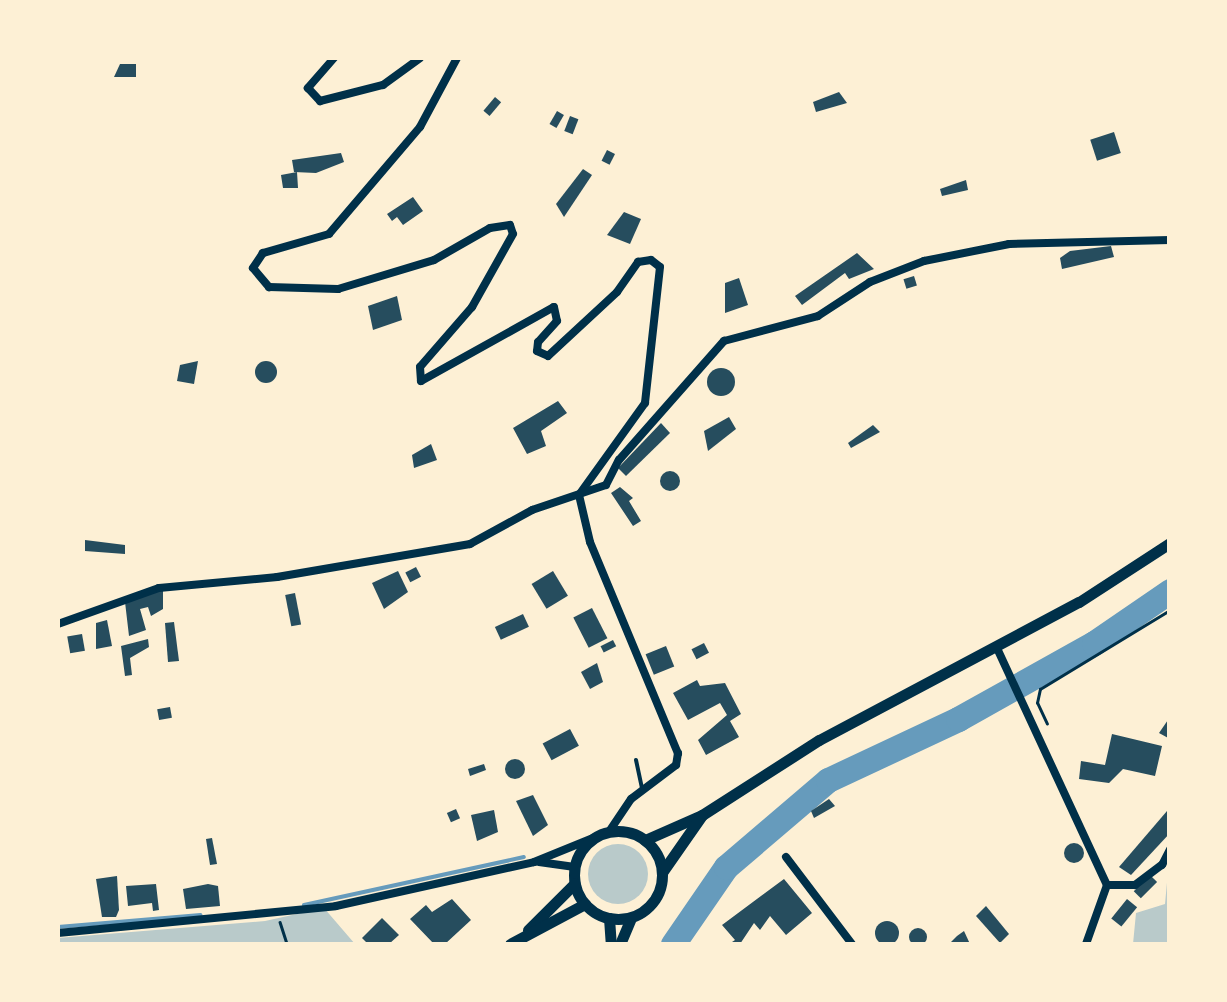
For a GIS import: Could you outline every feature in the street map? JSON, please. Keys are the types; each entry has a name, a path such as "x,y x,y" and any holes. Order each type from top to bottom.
{"main road":[{"path":"645,840 702,815 819,740 996,646 1170,543"},
{"path":"620,944 631,918 655,900 662,872 702,815"},
{"path":"631,918 609,918 585,904 574,883 575,867 603,834 624,831 645,840 662,872"},
{"path":"522,936 574,883"},
{"path":"510,944 585,904"},
{"path":"609,918 611,944"}],"street":[{"path":"334,58 308,88 320,102 383,85 420,58"},
{"path":"58,933 278,916 534,862 603,834 676,765 678,753 590,542 579,495 645,402 660,267 651,260 638,262 617,292 548,356 538,351 538,342 557,322 554,307 421,381 420,367 472,308 513,234 510,225 490,228 434,260 338,288 269,287 253,268 263,253 329,234 420,127 457,58"},
{"path":"58,624 158,588 277,577 470,544 532,510 606,485 620,460 724,341 805,321 870,282 924,262 1009,244 1170,240"},
{"path":"996,646 1107,886 1086,944"},
{"path":"620,817 624,831"},
{"path":"1107,886 1134,885 1162,865 1170,849"},
{"path":"786,857 852,944"},
{"path":"534,862 575,867"}],"lane":[{"path":"636,760 644,792"}],"path":[{"path":"1036,728 1048,724 1037,703 1040,689 1170,610"},
{"path":"278,916 287,944"}],"shaded area":[{"path":"618,844 639,853 648,874 639,895 618,904 597,895 588,874 597,853"},
{"path":"1169,861 1169,944 1133,944 1136,913 1165,904"},
{"path":"324,908 355,944 58,944 58,938 265,921"}],"building":[{"path":"120,64 136,64 136,77 114,77"},
{"path":"839,92 847,103 816,112 813,102"},
{"path":"495,97 501,102 490,116 483,111"},
{"path":"557,111 564,115 556,128 550,124"},
{"path":"570,116 578,119 573,134 564,131"},
{"path":"1114,132 1121,153 1097,161 1090,140"},
{"path":"607,150 615,154 610,165 602,161"},
{"path":"341,153 344,162 316,173 294,172 292,160"},
{"path":"583,169 592,175 564,217 556,204"},
{"path":"297,172 298,188 283,188 281,175"},
{"path":"966,180 968,190 942,196 940,189"},
{"path":"413,197 423,211 403,225 397,217 392,221 387,214"},
{"path":"624,212 641,219 630,244 607,235"},
{"path":"1111,246 1114,257 1062,269 1060,258 1070,251"},
{"path":"857,253 874,269 849,279 845,273 802,305 795,296"},
{"path":"914,276 917,286 906,289 903,279"},
{"path":"739,278 748,305 725,313 725,283"},
{"path":"397,296 402,320 373,330 368,306"},
{"path":"198,361 194,384 177,381 180,365"},
{"path":"266,361 274,364 274,380 266,383 258,380 255,372 258,364"},
{"path":"721,368 731,372 735,382 731,392 721,396 711,392 707,382 711,372"},
{"path":"558,401 567,413 541,431 546,446 527,454 513,428"},
{"path":"729,417 736,429 708,451 704,431"},
{"path":"661,423 670,433 626,476 618,468"},
{"path":"873,425 880,432 851,448 848,443"},
{"path":"431,444 437,460 414,468 412,455"},
{"path":"670,471 680,481 670,491 660,481"},
{"path":"620,487 633,498 629,501 641,521 633,526 611,493"},
{"path":"85,540 125,545 125,554 85,551"},
{"path":"416,567 421,577 410,582 405,572"},
{"path":"398,571 408,592 384,609 372,583"},
{"path":"553,571 568,596 547,609 532,584"},
{"path":"163,589 163,609 151,616 148,607 140,609 146,630 129,636 125,602"},
{"path":"295,593 301,624 291,626 285,595"},
{"path":"592,608 607,638 589,648 573,618"},
{"path":"523,614 529,627 501,640 495,627"},
{"path":"107,620 112,646 96,649 96,623"},
{"path":"174,622 179,661 168,662 165,623"},
{"path":"82,634 85,651 70,653 67,637"},
{"path":"148,639 149,647 130,658 132,675 125,676 121,646"},
{"path":"613,640 616,646 604,653 601,646"},
{"path":"704,643 709,653 697,659 692,649"},
{"path":"666,646 674,666 654,675 646,654"},
{"path":"597,663 603,682 590,689 581,672"},
{"path":"697,680 700,686 725,683 741,714 730,721 739,737 706,755 698,740 727,715 720,703 688,720 673,693"},
{"path":"170,707 172,718 159,720 157,709"},
{"path":"1170,717 1170,739 1159,733"},
{"path":"570,729 579,746 552,760 543,744"},
{"path":"1112,734 1162,746 1155,776 1123,769 1109,783 1079,779 1081,761 1105,765"},
{"path":"515,759 525,769 515,779 505,769"},
{"path":"484,764 486,770 470,776 468,769"},
{"path":"533,795 548,825 533,836 516,801"},
{"path":"829,799 835,806 814,818 811,811"},
{"path":"456,809 460,818 451,822 447,813"},
{"path":"494,810 498,832 477,841 471,815"},
{"path":"1167,811 1170,833 1131,875 1119,867"},
{"path":"212,838 217,864 210,865 206,839"},
{"path":"1074,843 1084,853 1074,863 1064,853"},
{"path":"1150,875 1157,882 1141,898 1134,891"},
{"path":"117,876 119,910 116,917 102,917 96,879"},
{"path":"784,879 812,913 786,935 770,916 760,930 754,923 740,944 729,944 735,940 722,925"},
{"path":"156,884 159,910 153,911 152,903 128,906 126,886"},
{"path":"218,886 220,906 186,909 183,889"},
{"path":"452,899 471,920 445,944 434,944 410,919 426,905 432,912"},
{"path":"1127,899 1137,907 1121,927 1111,918"},
{"path":"986,906 1009,934 1000,943 976,916"},
{"path":"382,918 399,935 389,944 368,944 362,938"},
{"path":"887,921 899,933 887,945 875,933"},
{"path":"918,928 927,937 918,946 909,937"},
{"path":"964,931 970,944 949,944 957,936"}],"waterway":[{"path":"673,944 726,867 828,780 958,719 1094,643 1170,591"},
{"path":"304,905 524,857"},
{"path":"58,927 200,915"}]}
